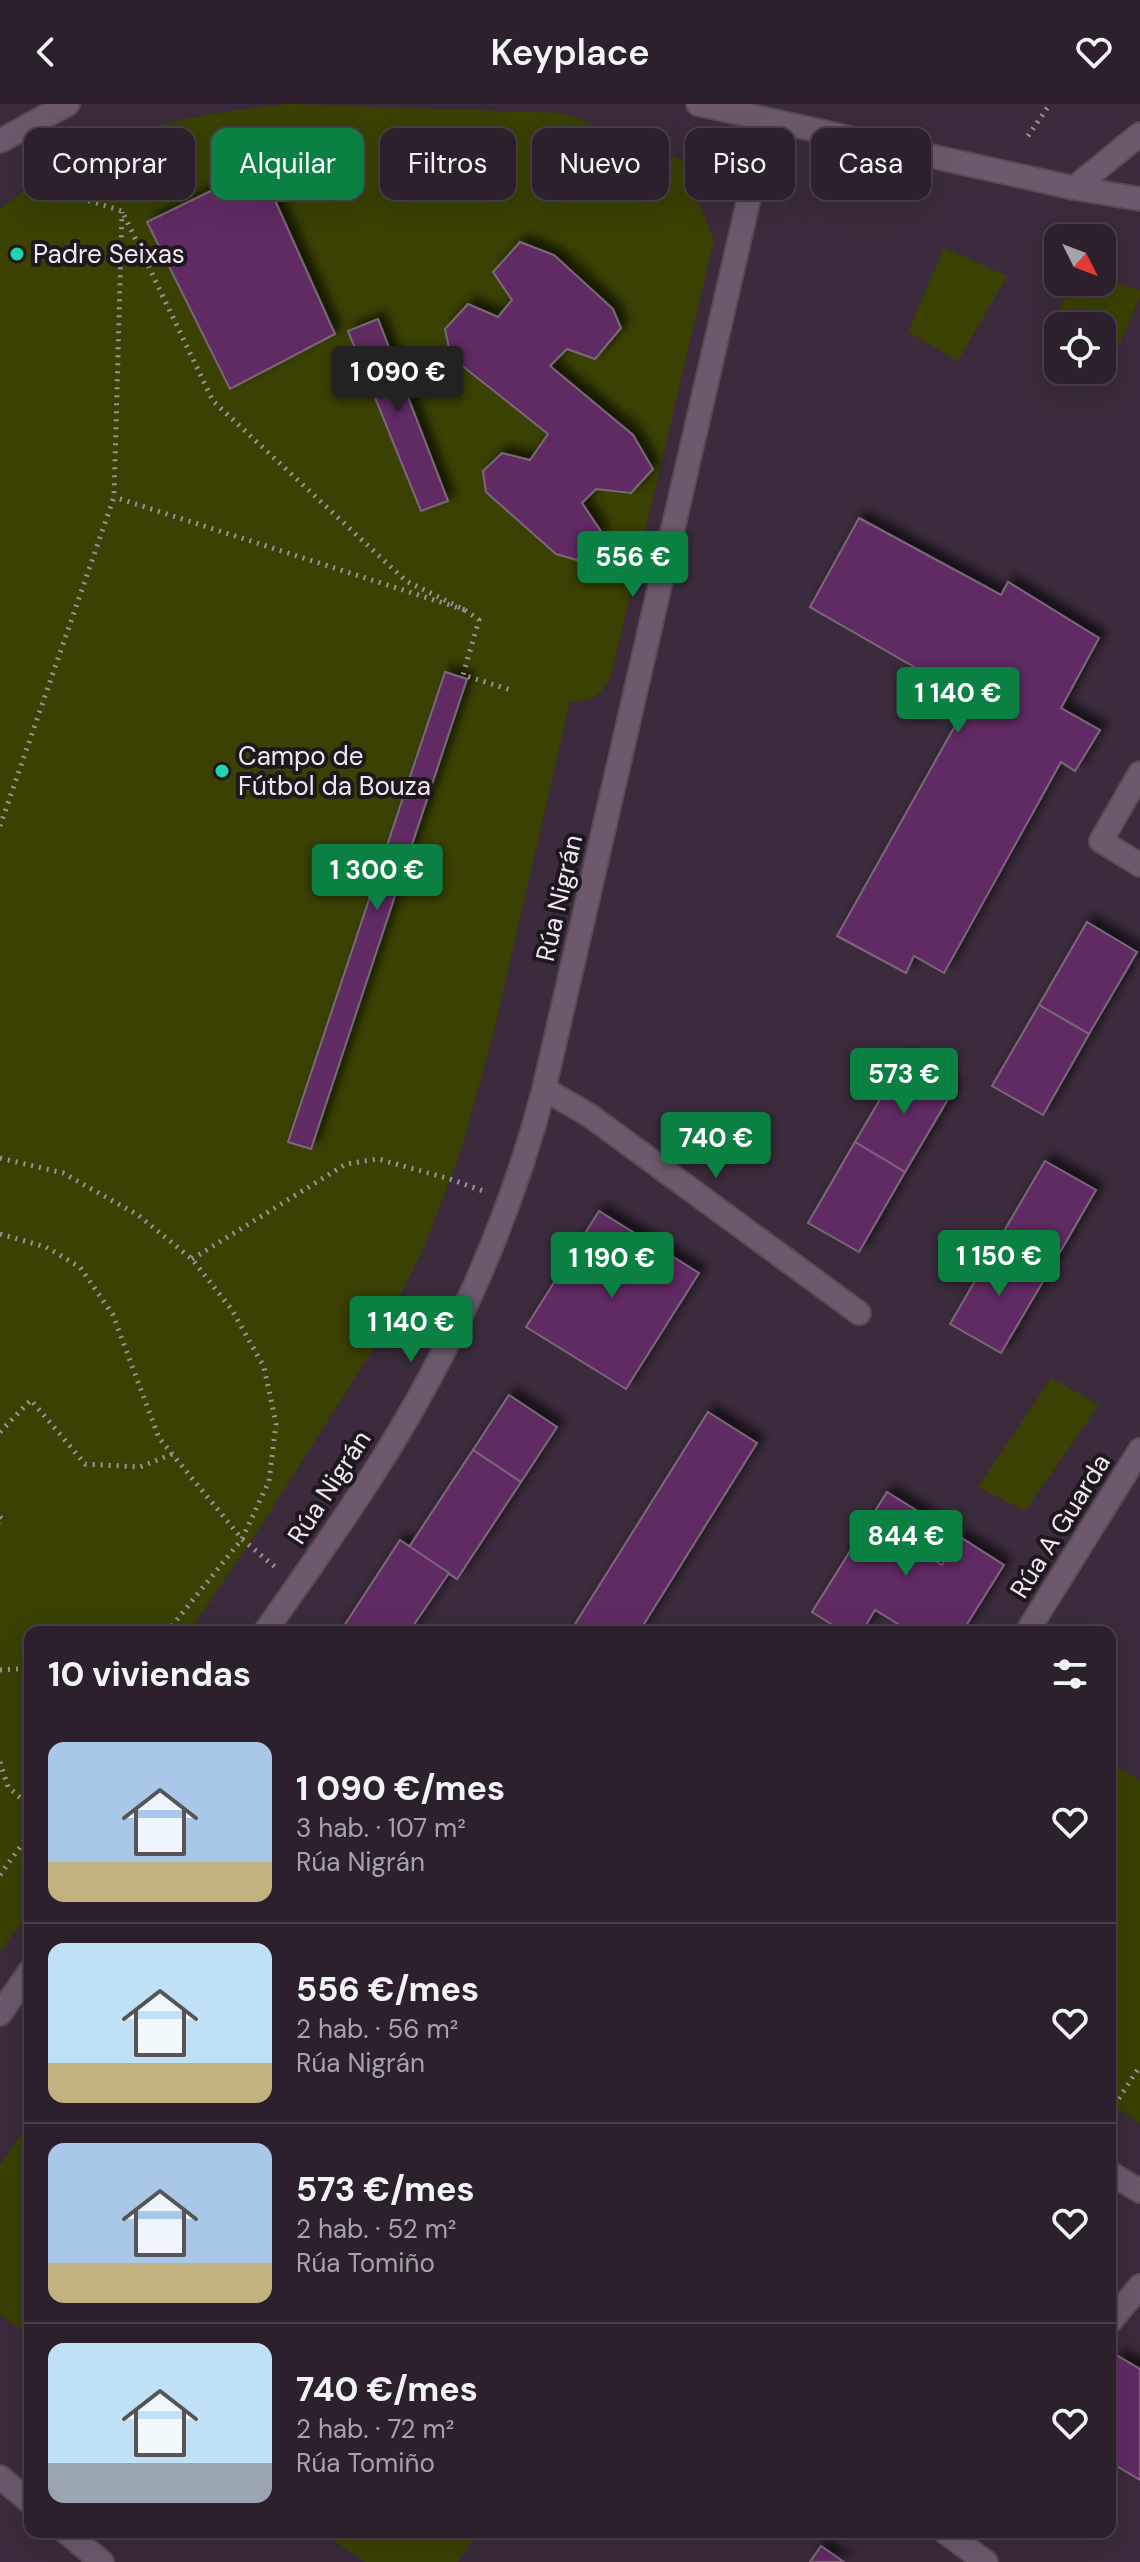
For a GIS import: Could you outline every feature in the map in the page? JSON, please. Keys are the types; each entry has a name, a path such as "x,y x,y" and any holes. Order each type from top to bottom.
{"street":[{"path":"0,141 68,104"},
{"path":"698,104 1074,188 1140,199"},
{"name":"Rúa Nigrán","path":"269,1626 375,1471 445,1348 509,1202 544,1089 767,120"},
{"path":"1074,188 1140,134"},
{"path":"1140,773 1101,841 1140,865"},
{"path":"544,1089 589,1115 859,1313"},
{"name":"Rúa A Guarda","path":"1031,1626 1140,1450"},
{"path":"0,2014 24,1980"},
{"path":"1116,2177 1140,2191"},
{"path":"1116,2315 1140,2286"},
{"path":"0,2477 24,2497"},
{"path":"73,2538 102,2562"},
{"path":"953,2538 986,2562"}],"path":[{"path":"1028,136 1050,104"},
{"path":"87,200 122,211 213,401 406,581 479,620 463,675 511,690"},
{"path":"0,826 114,497 122,211"},
{"path":"114,497 465,610"},
{"path":"0,1158 63,1173 138,1215 192,1259 232,1310 264,1367 276,1424 269,1481 242,1539 172,1626"},
{"path":"192,1259 346,1164 378,1159 488,1193"},
{"path":"0,1234 46,1247 80,1267 113,1315 159,1438 242,1539 298,1585"},
{"path":"0,1432 31,1400 85,1464 140,1467 172,1454"},
{"path":"0,1670 24,1668"},
{"path":"0,1762 8,1787 24,1801"},
{"path":"0,1875 24,1841"},
{"path":"1116,2103 1140,2066"}],"green space":[{"path":"287,104 563,113 601,128 532,128 532,200 669,200 669,155 682,160 685,168 685,200 698,200 714,240 612,672 597,695 570,702 495,1027 462,1148 425,1245 372,1351 193,1626 24,1626 24,1919 0,1952 0,209 24,191 24,200 195,200 195,128 148,128 180,120"},
{"path":"944,248 1007,276 958,361 908,332"},
{"path":"1116,283 1140,290 1116,352 1116,312 1057,312 1066,296 1116,296"},
{"path":"1051,1378 1099,1405 1025,1511 978,1487"},
{"path":"1116,1766 1140,1781 1140,2123 1116,2107"},
{"path":"24,2130 24,2331 0,2315 0,2165"},
{"path":"330,2538 474,2538 458,2562 365,2562"}],"building":[{"path":"211,191 211,200 275,200 335,334 230,389 147,222"},
{"path":"520,242 554,255 613,309 621,328 595,359 567,349 550,366 633,435 653,469 631,493 596,489 582,503 602,533 577,560 556,554 486,492 483,471 502,453 530,460 548,434 451,357 445,329 468,304 498,317 512,300 493,272"},
{"path":"378,319 448,501 421,511 348,331"},
{"path":"859,518 1001,595 1008,582 1099,638 1061,708 1100,730 1075,771 1061,762 944,973 914,956 906,973 837,936 970,699 810,607"},
{"path":"445,672 467,679 311,1149 288,1142"},
{"path":"1087,922 1137,952 1089,1034 1039,1005"},
{"path":"1039,1005 1089,1034 1043,1115 992,1086"},
{"path":"903,1060 954,1089 905,1172 855,1142"},
{"path":"855,1142 905,1172 859,1252 808,1223"},
{"path":"1045,1161 1096,1190 1048,1273 997,1243"},
{"path":"599,1211 699,1273 626,1389 526,1327"},
{"path":"997,1243 1048,1273 1001,1353 950,1324"},
{"path":"509,1395 557,1427 521,1482 473,1450"},
{"path":"708,1412 757,1443 643,1626 574,1626"},
{"path":"473,1450 521,1482 457,1579 409,1547"},
{"path":"887,1492 932,1520 915,1548 942,1565 960,1537 1004,1565 966,1626 901,1626 875,1610 866,1626 834,1626 812,1612"},
{"path":"400,1540 449,1573 413,1626 344,1626"},
{"path":"1118,2356 1140,2369 1140,2480 1116,2466"},
{"path":"821,2546 844,2562 810,2562"}],"place":[{"name":"Padre Seixas","path":"17,254"},
{"name":"Campo de Fútbol da Bouza","path":"222,771"}]}
